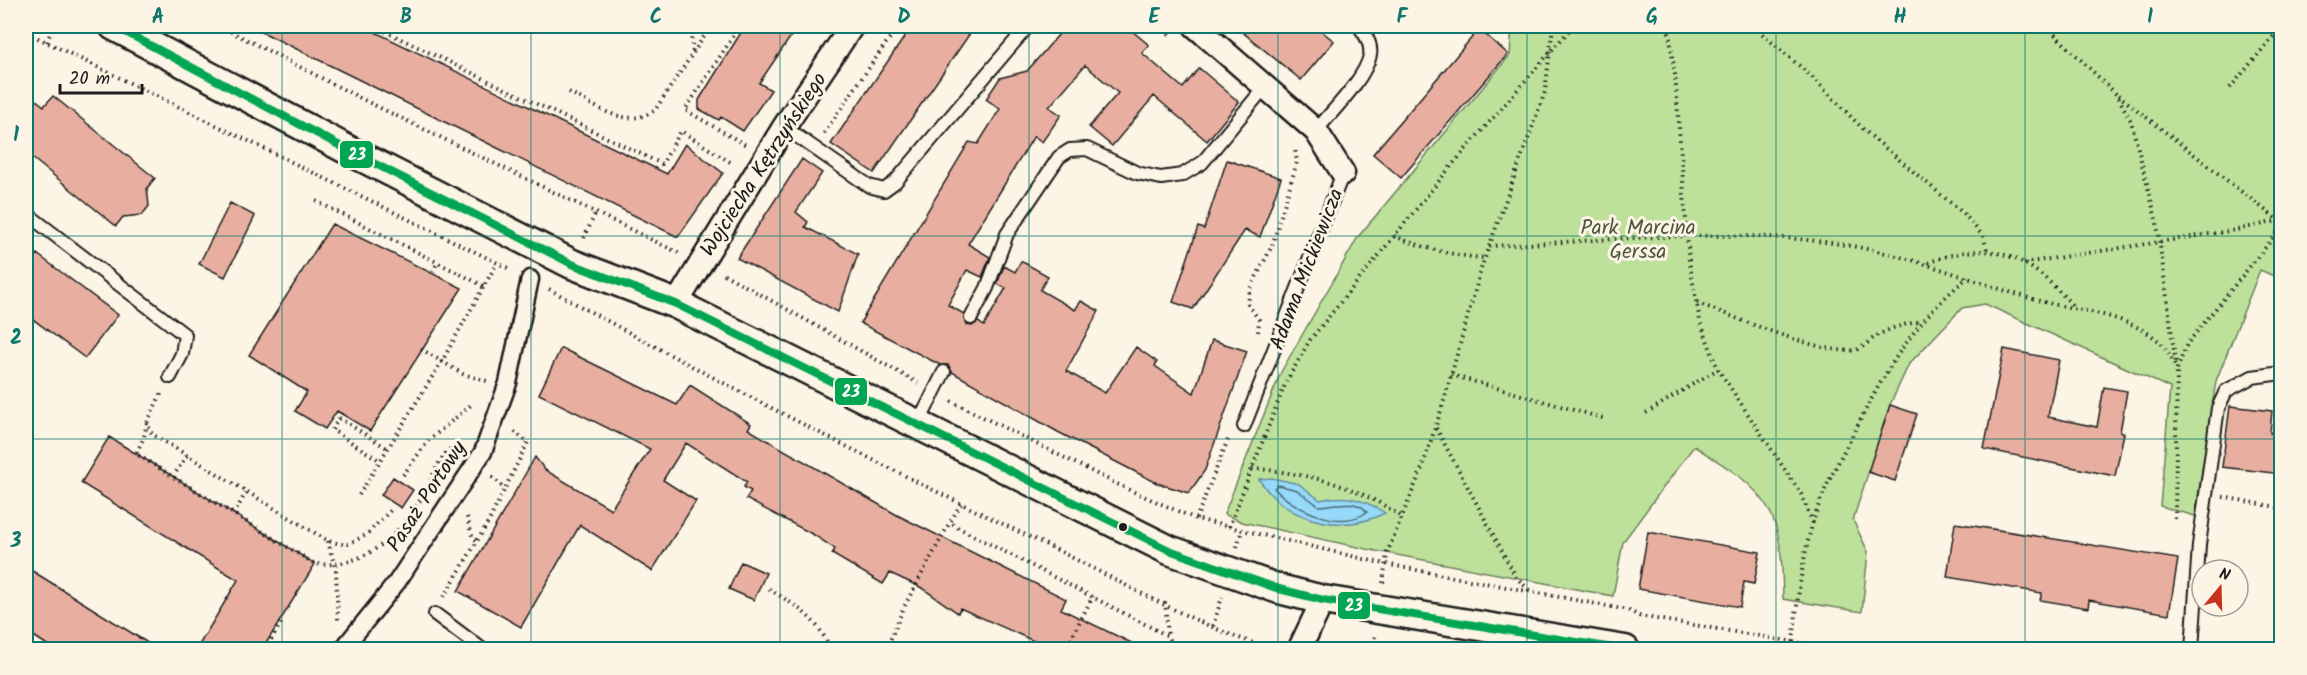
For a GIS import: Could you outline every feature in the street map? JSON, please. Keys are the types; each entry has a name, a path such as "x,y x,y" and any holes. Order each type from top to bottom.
{"street":[{"path":"114,26 348,150 572,264 676,304 1169,550 1279,589 1323,600 1625,650"},
{"name":"Wojciecha Kętrzyńskiego","path":"676,304 784,128 852,26"},
{"name":"Adama Mickiewicza","path":"1195,26 1316,131 1343,173"},
{"name":"Pasaż Portowy","path":"342,650 397,582 483,452 508,383 530,279"},
{"path":"1299,650 1323,600"}],"lane":[{"path":"784,128 869,186 884,190 895,183 1028,26"},
{"path":"1316,131 1364,71 1370,55 1370,43 1359,26"},
{"path":"971,318 987,288 1007,234 1059,157 1070,150 1087,149 1137,173 1161,178 1182,175 1202,163 1264,88"},
{"name":"Adama Mickiewicza","path":"1244,426 1343,173"},
{"path":"26,213 185,335 182,354 170,377"},
{"path":"917,425 944,372"},
{"path":"2192,650 2199,545 2218,408 2226,391 2252,377 2282,373"},
{"path":"435,614 483,650"}],"path":[{"path":"46,42 53,26"},
{"path":"220,26 372,104 678,253 686,253 935,392 1125,488 1196,519 1385,564 1628,610 1639,616 1843,650"},
{"path":"374,26 662,164 681,131 742,170"},
{"path":"690,26 693,54"},
{"path":"569,92 615,116 627,119 646,116 655,110 711,26"},
{"path":"740,26 685,110 755,151"},
{"path":"1159,26 1179,44"},
{"path":"1379,610 1387,553 1435,427 1485,258 1545,92 1554,26"},
{"path":"1229,527 1286,382 1310,340 1394,236 1550,50 1573,26"},
{"path":"1668,26 1675,74 1687,237 1696,302 1718,369 1801,494 1813,523"},
{"path":"1753,26 1810,75 1865,132 1964,214 1983,236 1988,250"},
{"path":"2046,26 2118,95 2280,220"},
{"path":"2230,88 2282,26"},
{"path":"26,35 46,42 530,279 618,328 961,504 1250,642 1273,649"},
{"path":"2118,95 2131,121 2160,242 2177,369 2174,439 2175,519"},
{"path":"1258,338 1258,320 1248,304 1249,297 1272,246 1297,162 1296,151 1292,146"},
{"path":"316,201 484,286"},
{"path":"2024,263 2160,242 2280,220"},
{"path":"2177,369 2187,344 2282,226"},
{"path":"1394,236 1422,247 1459,256 1485,258"},
{"path":"1489,246 1687,237 1781,238 1856,246 1927,264 2036,299 2074,307 2132,325 2161,343 2177,369"},
{"path":"26,242 30,246 40,244"},
{"path":"1927,264 1954,252 1988,250 2024,263 2049,279 2074,307"},
{"path":"433,272 437,263"},
{"path":"358,495 442,361 497,263"},
{"path":"1793,642 1800,583 1813,523 1829,482 1872,398 1900,350 1920,321 1968,277"},
{"path":"1696,302 1804,342 1838,351 1857,350 1877,335 1898,326 1920,321"},
{"path":"421,350 479,380"},
{"path":"1646,412 1718,369"},
{"path":"1451,375 1606,419"},
{"path":"170,377 147,423 144,437 136,454 315,564 335,566 369,555 389,541 406,520 439,463 456,445"},
{"path":"403,475 429,440 471,405"},
{"path":"379,460 332,430 340,416 387,448"},
{"path":"147,423 152,434 328,542 346,545 366,535 391,510"},
{"path":"1435,427 1516,577 1532,592"},
{"path":"435,614 477,541 528,442 513,431"},
{"path":"1196,519 1229,436 1239,440"},
{"path":"1250,444 1260,449"},
{"path":"173,477 187,456"},
{"path":"1252,468 1314,477 1361,491 1402,517"},
{"path":"234,514 246,492"},
{"path":"2206,493 2282,508"},
{"path":"886,650 904,607 961,504"},
{"path":"466,515 472,536 477,541"},
{"path":"950,522 1168,636"},
{"path":"328,542 335,566 338,625"},
{"path":"769,589 822,628 831,650"},
{"path":"1065,650 1094,596"},
{"path":"1164,602 1172,650"},
{"path":"266,649 282,623"}],"green space":[{"name":"Park Marcina Gerssa","path":"1512,26 2281,26 2281,279 2260,270 2216,381 2195,516 2160,506 2170,388 1985,304 1962,308 1909,364 1890,405 1853,520 1868,552 1862,612 1783,599 1779,541 1777,529 1768,508 1744,481 1694,446 1623,542 1613,596 1376,551 1242,522 1224,514 1281,372 1358,237 1510,55"}],"water":[{"path":"1272,478 1299,484 1320,500 1354,499 1370,504 1385,513 1368,520 1350,523 1315,520 1283,505 1259,479"}],"building":[{"path":"250,26 363,26 667,174 685,144 723,173 678,237"},
{"path":"745,26 798,26 759,83 771,90 743,131 721,117 719,120 699,109 699,100"},
{"path":"912,26 975,26 874,173 831,144"},
{"path":"1066,26 1126,26 1149,45 1142,53 1183,88 1199,68 1239,102 1207,141 1154,96 1112,146 1089,127 1118,93 1085,65 1049,107 1061,115 1042,142 1034,136 968,244 990,257 982,277 967,270 948,305 964,314 967,325 972,326 978,322 984,326 1006,288 997,284 1004,266 1015,272 1021,261 1048,276 1040,290 1075,310 1081,301 1099,311 1066,371 1105,393 1136,347 1157,362 1155,366 1194,393 1212,340 1247,351 1205,470 1189,493 1157,483 1058,432 952,372 948,365 940,365 860,323 969,142 978,144 1000,109 986,99 1000,78 1027,71"},
{"path":"1235,26 1315,26 1334,41 1301,80"},
{"path":"1479,29 1508,54 1401,178 1373,154"},
{"path":"26,92 44,106 53,96 155,178 147,188 149,206 142,215 123,217 116,226 26,153"},
{"path":"802,159 822,173 796,212 808,222 805,227 858,254 838,312 737,258"},
{"path":"1227,160 1281,178 1260,237 1245,230 1193,309 1173,302 1198,227 1204,229"},
{"path":"230,203 255,216 225,277 199,264"},
{"path":"332,224 462,288 370,431 337,411 325,429 295,411 307,392 249,355"},
{"path":"37,254 118,315 85,358 26,314 26,269"},
{"path":"561,348 677,405 690,385 751,424 748,429 897,515 1066,599 1061,609 1146,650 1054,650 960,608 958,613 922,588 890,573 883,584 832,554 835,549 814,535 746,499 751,491 744,487 747,482 686,443 663,480 696,501 652,571 580,525 521,627 458,591 535,457 545,470 611,509 650,449 539,394"},
{"path":"2004,349 2059,360 2048,417 2097,427 2104,387 2127,391 2120,432 2124,433 2115,476 1984,449"},
{"path":"1890,405 1917,414 1895,481 1868,472"},
{"path":"2230,406 2272,411 2270,433 2282,435 2282,474 2222,467"},
{"path":"109,437 315,564 262,650 196,650 238,580 81,483"},
{"path":"393,477 413,490 401,508 381,495"},
{"path":"1955,523 2178,559 2169,614 2089,600 2088,608 2040,600 2042,593 1947,577"},
{"path":"1648,532 1760,552 1754,584 1744,582 1740,607 1638,589"},
{"path":"741,562 766,573 754,600 729,589"},
{"path":"26,567 159,650 55,650 26,631"}],"transit line":[{"name":"23","path":"114,26 348,150 572,264 676,304 1169,550 1279,589 1323,600 1625,650"}]}
